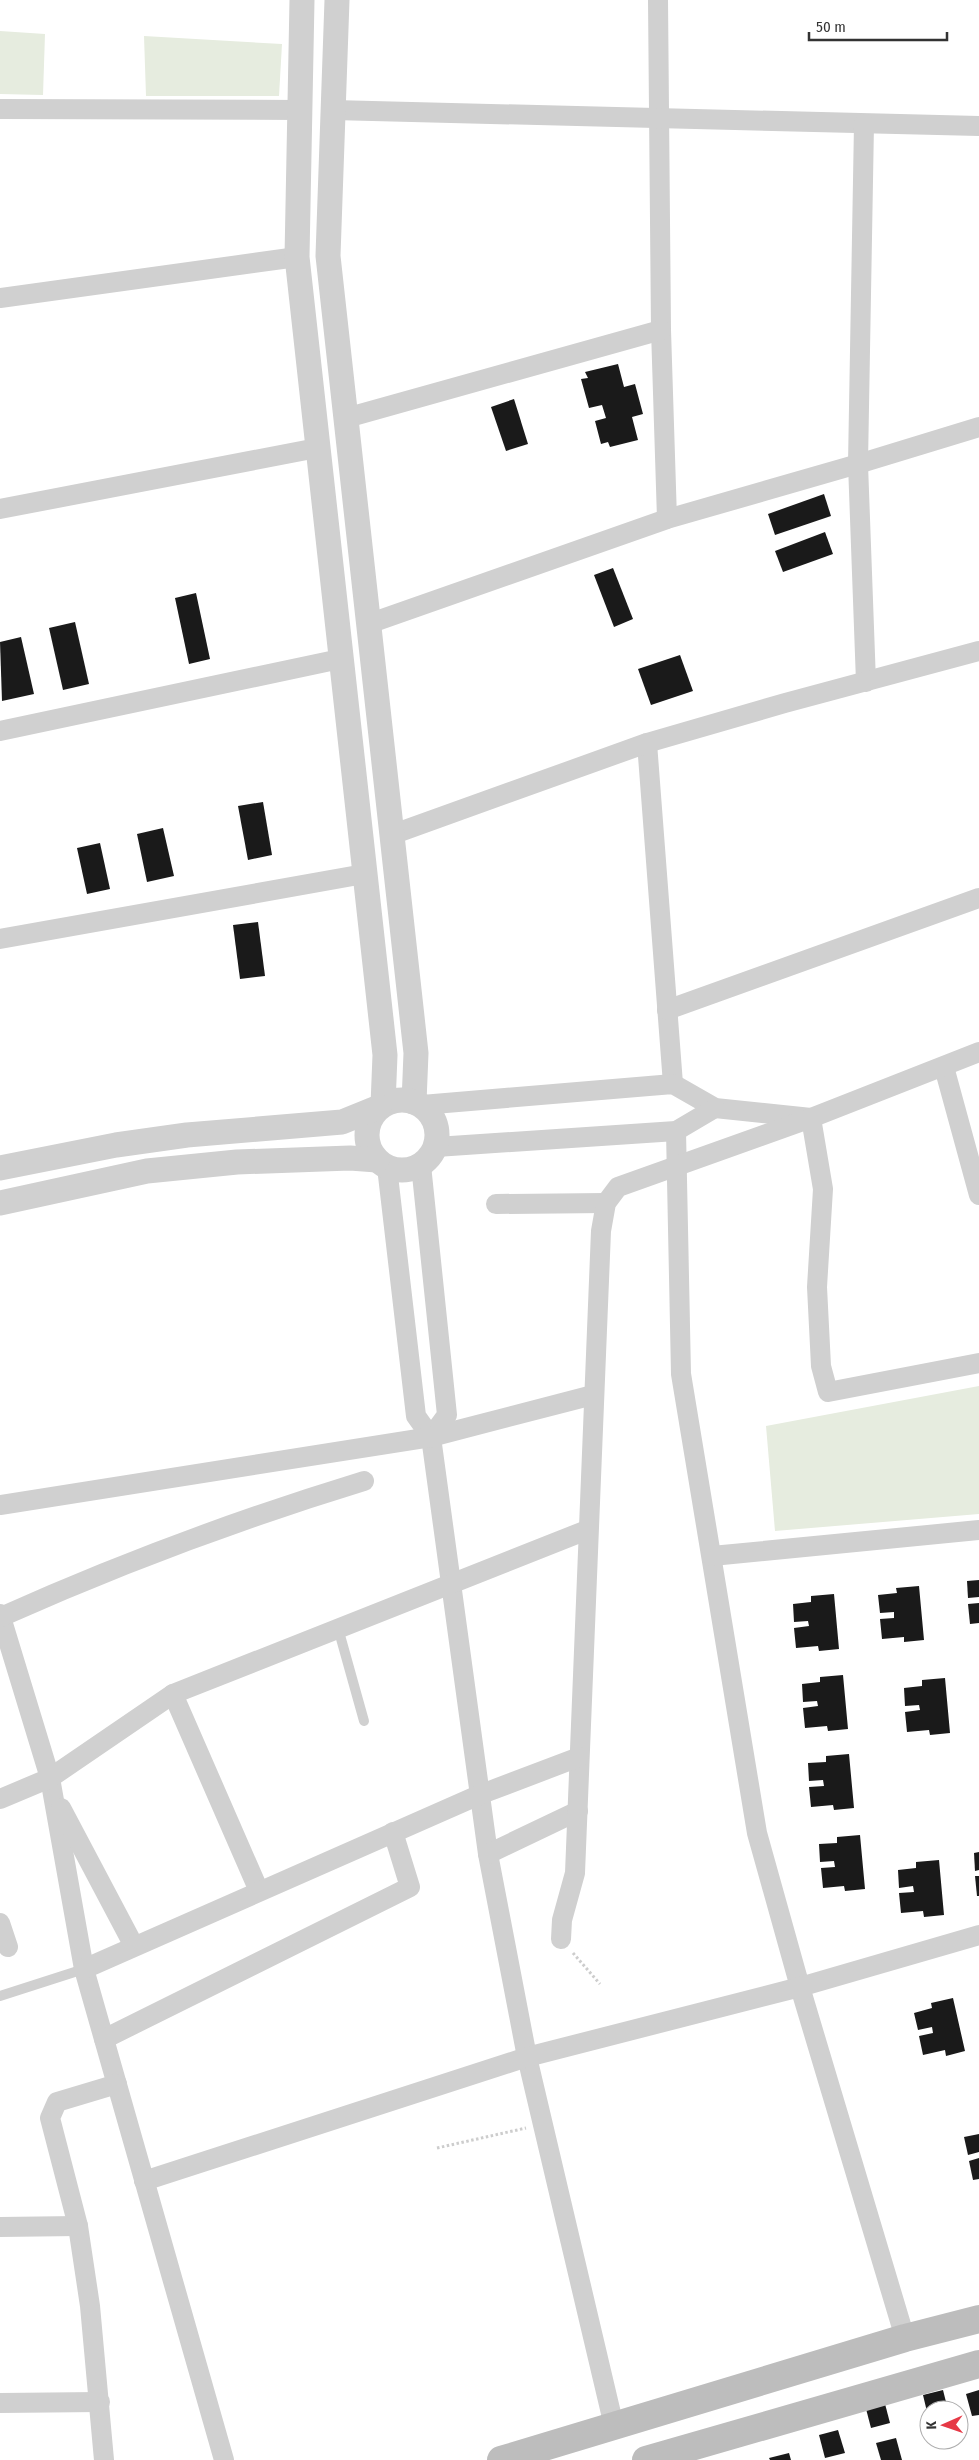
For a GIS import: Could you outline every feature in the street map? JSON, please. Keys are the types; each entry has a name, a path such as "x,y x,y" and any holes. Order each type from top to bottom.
{"main road":[{"path":"501,2460 905,2338 979,2319"},
{"path":"646,2460 979,2364"}],"street":[{"path":"302,0 297,257 385,1055 381,1106 369,1122 367,1140 370,1151 382,1164 416,1416 431,1437 488,1854 527,2057 614,2426"},
{"path":"337,0 328,256 416,1053 418,1103"},
{"path":"658,0 657,119 667,519"},
{"path":"0,109 301,110"},
{"path":"333,110 979,126"},
{"path":"864,124 858,464 866,682"},
{"path":"0,298 297,257"},
{"path":"346,418 661,330"},
{"path":"368,624 667,519 979,427"},
{"path":"0,509 317,448"},
{"path":"391,835 647,743 979,651"},
{"path":"0,731 340,659"},
{"path":"647,743 673,1084"},
{"path":"0,939 364,874"},
{"path":"667,1010 979,898"},
{"path":"561,1939 562,1920 575,1872 593,1395 601,1231 606,1203 618,1187 810,1118 979,1052"},
{"path":"944,1067 979,1195"},
{"path":"0,1168 116,1145 187,1134 342,1122 400,1099 418,1103 673,1084 715,1108 810,1118"},
{"path":"418,1103 431,1113 438,1135 429,1156 447,1415 431,1437"},
{"path":"0,1203 148,1171 238,1162 350,1158 382,1164 399,1170 410,1170 429,1156 676,1131 715,1108"},
{"path":"810,1118 823,1189 817,1287 821,1366 828,1392 979,1363"},
{"path":"676,1131 681,1374 757,1834 800,1987 905,2338"},
{"path":"496,1204 606,1203"},
{"path":"0,1505 431,1437 593,1395"},
{"path":"224,2460 84,1968 51,1785 0,1615 67,1587 270,1510 364,1481"},
{"path":"0,1799 51,1785 173,1694 588,1530"},
{"path":"712,1556 979,1530"},
{"path":"173,1694 259,1891"},
{"path":"84,1968 479,1795 579,1758"},
{"path":"51,1785 134,1946"},
{"path":"488,1854 578,1811"},
{"path":"104,2039 410,1887 393,1832"},
{"path":"0,1923 8,1946"},
{"path":"144,2181 527,2057 800,1987 979,1935"},
{"path":"104,2460 90,2306 78,2226 50,2118 57,2102 117,2084"},
{"path":"0,2227 78,2226"},
{"path":"0,2402 100,2402"}],"lane":[{"path":"338,1628 364,1720"},
{"path":"0,1996 84,1968"}],"path":[{"path":"561,1939 600,1984"},
{"path":"437,2148 543,2124"}],"shaded area":[{"path":"0,31 45,34 43,95 0,94"},
{"path":"144,36 282,44 279,96 146,96"},
{"path":"979,1386 979,1514 775,1531 766,1426"}],"building":[{"path":"618,364 624,387 635,384 643,414 632,417 638,440 610,447 608,442 601,444 595,421 606,418 602,405 589,408 581,379 588,378 585,372"},
{"path":"514,399 528,444 506,451 491,407"},
{"path":"824,494 831,516 775,535 768,514"},
{"path":"825,532 833,554 783,572 775,551"},
{"path":"613,568 633,619 614,627 594,575"},
{"path":"196,593 210,659 189,664 175,598"},
{"path":"75,622 89,684 63,690 49,628"},
{"path":"21,637 34,694 2,701 0,642"},
{"path":"680,655 693,691 651,705 638,669"},
{"path":"263,802 272,855 248,860 238,806"},
{"path":"163,828 174,876 147,882 137,834"},
{"path":"100,843 110,889 87,894 77,848"},
{"path":"258,922 265,976 240,979 233,925"},
{"path":"979,1580 979,1597 968,1598 967,1581"},
{"path":"919,1586 924,1640 904,1642 904,1637 882,1639 880,1619 894,1618 894,1612 880,1613 878,1595 897,1593 896,1588"},
{"path":"834,1594 839,1649 819,1651 818,1646 796,1648 794,1628 809,1626 808,1621 794,1622 793,1604 811,1602 811,1596"},
{"path":"979,1603 979,1623 970,1624 968,1604"},
{"path":"843,1675 848,1729 828,1731 827,1726 805,1728 803,1708 818,1706 817,1701 803,1702 802,1684 820,1682 820,1677"},
{"path":"945,1678 950,1733 930,1735 929,1730 907,1732 905,1712 920,1710 919,1705 905,1706 904,1688 922,1686 922,1680"},
{"path":"849,1754 854,1808 834,1810 833,1805 811,1807 809,1787 824,1786 823,1780 809,1781 808,1763 826,1762 826,1756"},
{"path":"860,1835 865,1889 845,1891 844,1886 823,1888 821,1868 835,1867 834,1861 820,1862 819,1844 837,1843 837,1837"},
{"path":"979,1852 979,1870 975,1871 974,1853"},
{"path":"939,1860 944,1915 924,1917 923,1911 901,1913 899,1893 914,1892 913,1886 899,1888 898,1870 916,1868 916,1862"},
{"path":"975,1876 979,1876 979,1896 977,1896"},
{"path":"953,1998 965,2051 946,2056 945,2050 923,2055 919,2036 933,2033 932,2027 918,2030 914,2013 932,2008 931,2003"},
{"path":"979,2134 979,2152 968,2155 964,2137"},
{"path":"979,2158 979,2179 973,2180 969,2161"},
{"path":"943,2390 946,2400 924,2400 923,2395"},
{"path":"979,2390 979,2415 972,2416 966,2394"},
{"path":"884,2400 890,2423 871,2428 865,2405"},
{"path":"838,2430 845,2453 825,2458 819,2435"},
{"path":"896,2438 902,2460 881,2460 876,2443"},
{"path":"789,2453 791,2460 770,2460 769,2458"}]}
